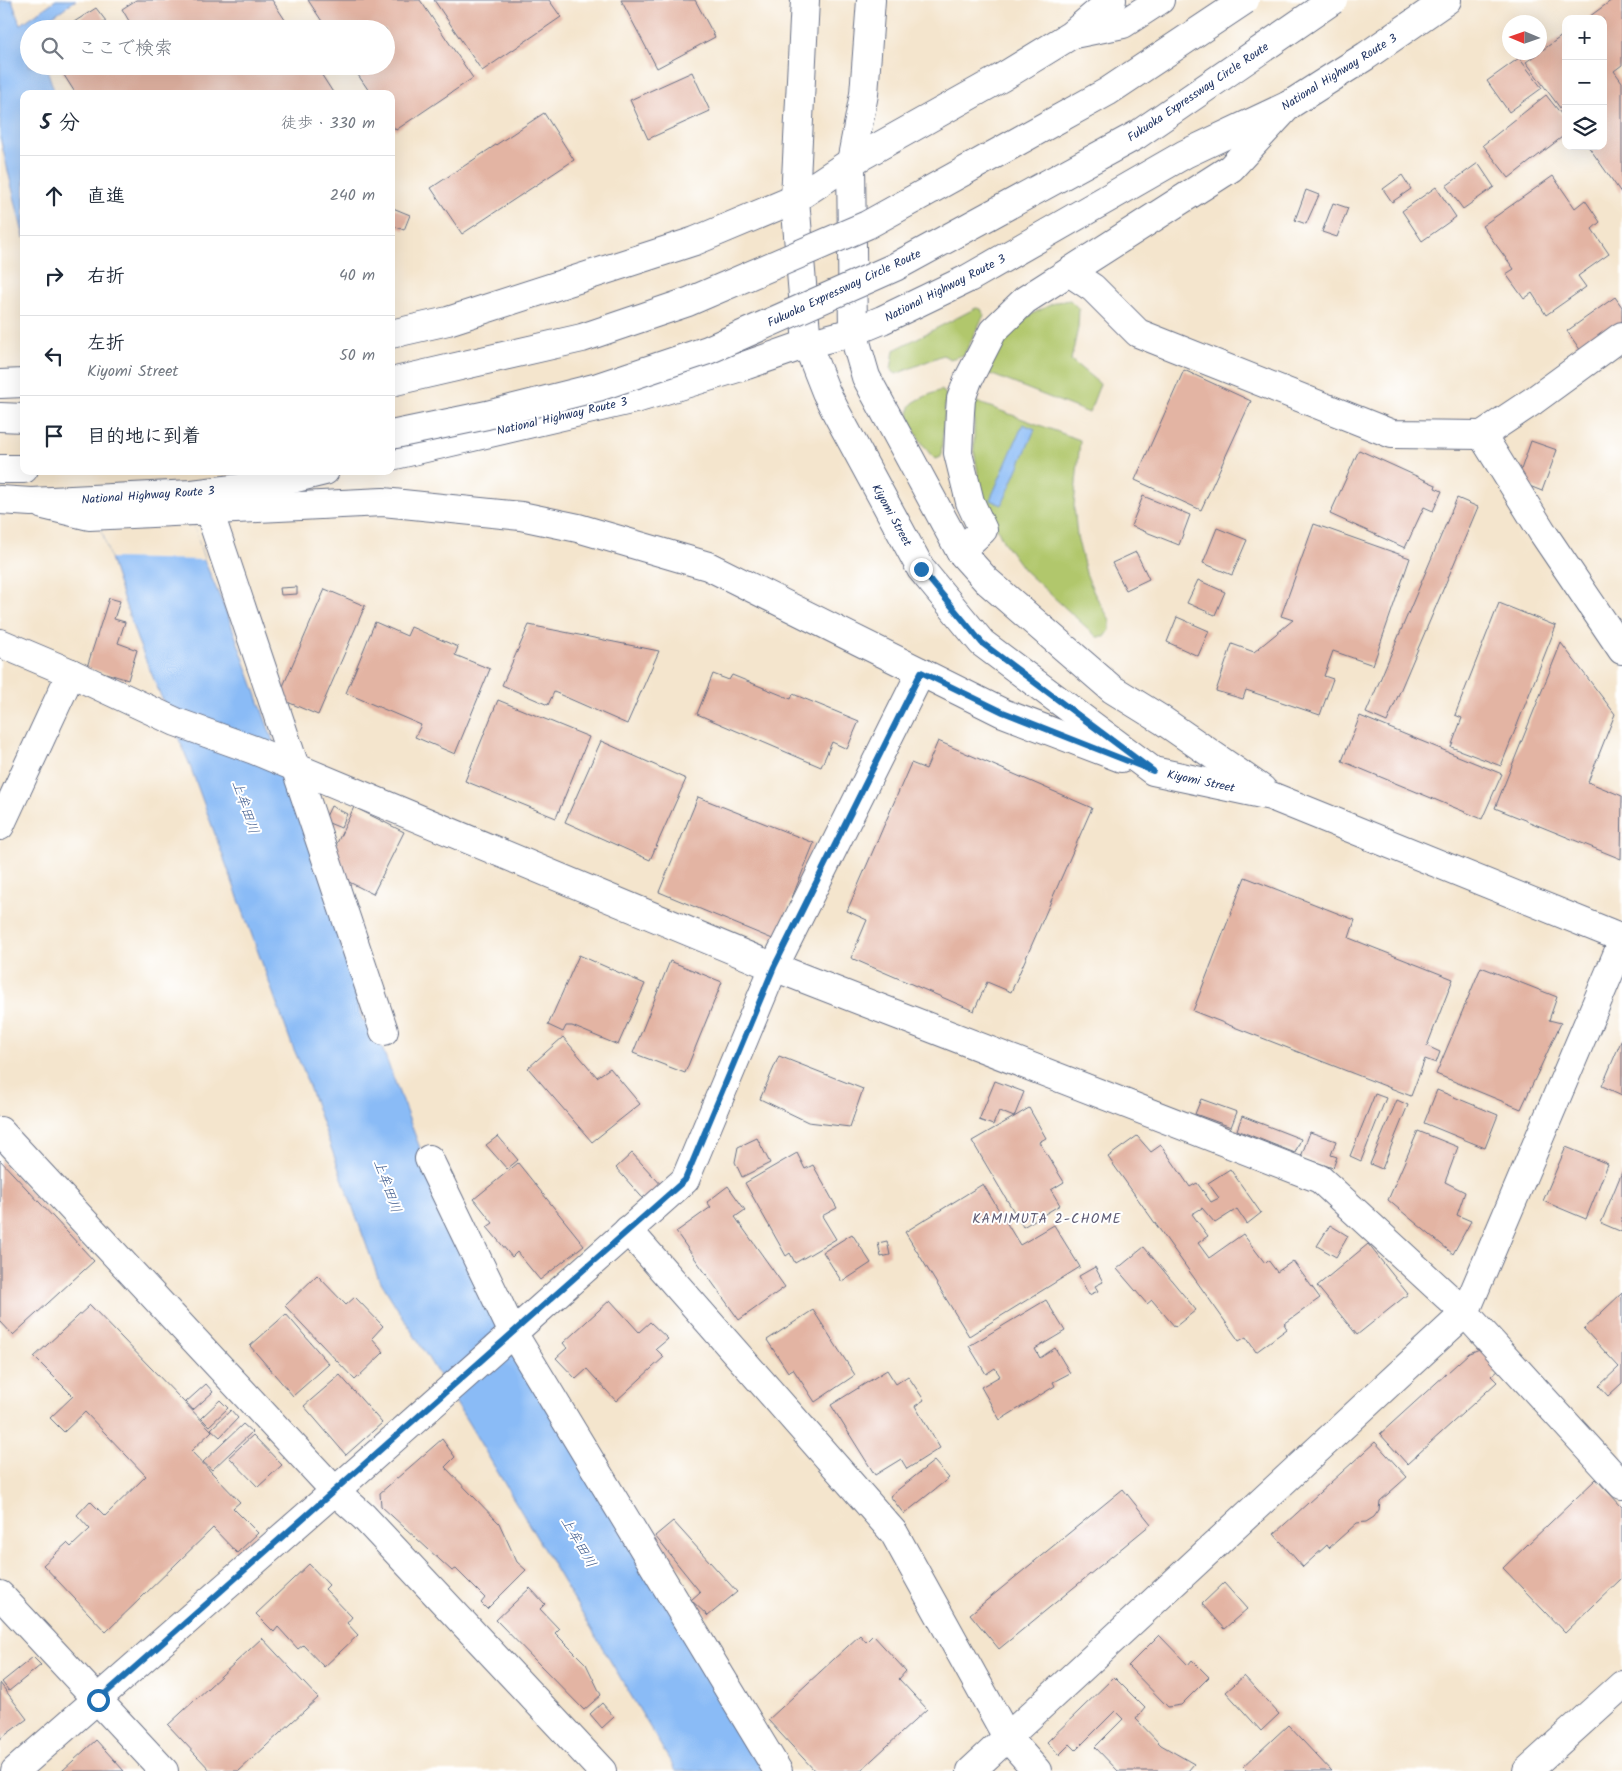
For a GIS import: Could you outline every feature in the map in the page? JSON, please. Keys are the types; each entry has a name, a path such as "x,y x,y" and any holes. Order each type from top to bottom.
{"main road":[{"name":"Kiyomi Street","path":"805,0 795,199 807,344 832,405 921,569 982,643 1153,771 1272,796 1622,938"},
{"name":"Kiyomi Street","path":"871,0 864,94 851,162 853,332 866,377 960,551 986,580 1112,688 1272,796"},
{"path":"395,333 448,321 695,241 795,199 851,162 1001,78 1071,35 1112,0"},
{"path":"1071,35 1123,24 1160,0"},
{"path":"395,381 582,338 688,302 867,225 1108,92 1245,0"},
{"name":"Fukuoka Expressway Circle Route","path":"395,434 486,415 598,387 708,350 895,267 1137,135 1333,0"},
{"path":"1306,19 1349,0"},
{"name":"National Highway Route 3","path":"395,455 639,398 741,367 807,344 853,332 882,320 969,278 1185,154 1289,105 1366,56 1448,0"},
{"path":"960,551 982,530 970,502 958,454 961,398 968,380 993,332 1025,300 1231,168 1289,105"},
{"path":"1069,272 1093,288 1138,333 1392,434 1482,434 1533,401 1622,336"},
{"path":"0,384 20,383"},
{"path":"0,417 20,418"},
{"path":"1482,434 1543,533 1622,650"},
{"path":"0,468 20,469"},
{"name":"National Highway Route 3","path":"0,500 87,508 199,506 309,475"},
{"path":"384,1031 294,767 199,506 383,502 521,516 578,528 708,566 1003,712 1153,771"},
{"path":"0,643 72,673 176,722 254,750 774,967 1320,1179 1465,1313 1622,1485"},
{"path":"15,1771 335,1491 685,1180 774,967 921,672"},
{"path":"0,826 72,673"},
{"path":"971,1771 1465,1313 1622,943"},
{"path":"0,1131 335,1491 364,1517 602,1771"},
{"path":"429,1159 508,1337 778,1771"},
{"path":"628,1230 894,1533 1007,1737 1037,1771"},
{"path":"0,1595 164,1771"},
{"path":"1527,1771 1622,1685"}],"green space":[{"path":"1070,300 1079,309 1078,328 1071,360 1100,384 1089,413 985,372 1007,334 1032,314 1056,302"},
{"path":"976,308 981,309 984,315 964,355 950,359 943,355 896,374 891,370 894,350"},
{"path":"941,390 946,394 941,457 935,459 916,433 912,425 909,409 914,402"},
{"path":"974,401 1080,440 1074,506 1077,536 1086,573 1094,593 1110,620 1110,630 1105,637 1097,637 1024,570 1003,541 982,495 974,451"}],"water":[{"path":"0,0 12,0 20,25 20,75 49,75 54,90 20,90 20,221 0,137"},
{"path":"56,0 76,0 47,20 27,20"},
{"path":"1023,424 1035,429 1002,505 990,500"},
{"name":"上牟田川","path":"86,475 178,475 204,560 230,621 273,741 301,805 362,1019 378,1037 435,1188 764,1771 676,1771 469,1424 378,1277 189,763 137,639 113,568"}],"pier":[{"path":"84,475 181,475 186,492 184,493 204,560 110,558 92,495 90,495"}],"building":[{"path":"136,0 272,0 285,20 128,20 122,9"},
{"path":"308,0 420,0 473,78 396,130 395,90 368,90 358,75 395,75 395,20 321,20"},
{"path":"434,0 549,0 561,17 482,71"},
{"path":"621,0 695,0 715,37 657,68"},
{"path":"1612,0 1622,0 1622,65 1614,71 1622,82 1622,194 1591,150 1607,150 1607,15 1591,15"},
{"path":"96,8 105,20 77,20"},
{"path":"1562,36 1562,111 1526,62 1529,60 1547,60 1547,47"},
{"path":"1516,60 1521,60 1542,88 1509,112 1487,81"},
{"path":"692,72 710,111 648,139 630,100"},
{"path":"64,75 322,75 331,90 73,90"},
{"path":"1546,95 1562,115 1562,137 1509,178 1483,145"},
{"path":"544,113 574,160 462,234 431,188"},
{"path":"1478,163 1494,187 1463,209 1446,186"},
{"path":"1402,175 1411,189 1392,202 1383,189"},
{"path":"1553,176 1575,208 1585,200 1600,222 1592,229 1609,254 1578,276 1586,287 1546,315 1532,293 1524,299 1506,274 1514,269 1482,226"},
{"path":"1436,187 1456,217 1422,241 1402,211"},
{"path":"1306,190 1319,195 1306,224 1295,220"},
{"path":"1333,203 1348,208 1337,237 1322,232"},
{"path":"395,209 410,215 404,230 395,227"},
{"path":"1615,297 1622,307 1622,327 1583,354 1567,331"},
{"path":"1184,370 1251,401 1201,510 1135,480"},
{"path":"1531,441 1557,450 1542,491 1517,481"},
{"path":"1359,450 1436,485 1435,488 1442,491 1433,511 1424,507 1405,548 1330,514"},
{"path":"1143,496 1190,515 1179,545 1131,526"},
{"path":"1457,498 1478,507 1387,722 1366,713"},
{"path":"1314,524 1410,558 1373,665 1333,651 1324,676 1333,679 1320,715 1246,690 1243,699 1216,691 1232,644 1254,652 1293,620 1281,616"},
{"path":"1217,528 1247,540 1232,575 1203,563"},
{"path":"1136,552 1149,579 1126,590 1112,563"},
{"path":"1198,580 1225,592 1215,615 1187,603"},
{"path":"297,587 297,594 281,595 280,588"},
{"path":"325,589 365,606 318,715 278,698"},
{"path":"109,598 120,601 114,619 125,622 118,643 137,650 128,680 87,667"},
{"path":"1499,603 1556,626 1501,766 1451,747 1462,718 1455,715"},
{"path":"1177,617 1209,631 1198,656 1167,642"},
{"path":"375,622 407,636 411,627 458,647 455,655 490,669 455,754 415,737 421,725 346,693"},
{"path":"529,625 659,651 627,724 554,692 548,705 502,685"},
{"path":"1561,643 1615,714 1588,782 1622,796 1621,859 1495,808"},
{"path":"713,674 729,680 732,675 791,699 793,694 859,721 847,749 832,742 821,767 697,714"},
{"path":"498,700 589,737 556,818 465,781"},
{"path":"1360,716 1502,774 1482,819 1342,761"},
{"path":"601,741 686,779 650,860 565,822"},
{"path":"938,741 1092,808 1011,992 987,982 974,1011 851,958 867,920 847,911 911,763 926,769"},
{"path":"698,797 814,843 775,940 659,892"},
{"path":"331,806 347,814 341,828 324,821"},
{"path":"354,807 404,832 373,894 341,878 345,870 328,862"},
{"path":"1245,877 1355,920 1349,938 1453,979 1427,1046 1440,1052 1436,1063 1425,1059 1411,1096 1193,1011"},
{"path":"579,955 645,984 618,1045 572,1026 566,1026 563,1032 548,1025"},
{"path":"670,961 722,982 685,1073 633,1053"},
{"path":"1481,967 1557,997 1549,1020 1561,1023 1521,1109 1436,1074"},
{"path":"563,1037 597,1077 610,1068 640,1104 592,1142 528,1068"},
{"path":"1622,1039 1622,1095 1602,1086"},
{"path":"779,1056 863,1089 850,1127 808,1122 760,1099"},
{"path":"995,1081 1024,1092 1014,1117 999,1111 993,1125 979,1120"},
{"path":"1437,1090 1498,1115 1485,1148 1424,1123"},
{"path":"1375,1094 1386,1098 1361,1161 1350,1156"},
{"path":"1201,1099 1237,1112 1231,1127 1195,1114"},
{"path":"1397,1100 1408,1105 1382,1169 1370,1164"},
{"path":"1029,1108 1046,1138 1039,1142 1064,1182 1051,1190 1060,1205 1023,1227 972,1141"},
{"path":"1242,1116 1301,1139 1295,1153 1237,1130"},
{"path":"1418,1131 1458,1147 1445,1182 1465,1192 1457,1215 1471,1221 1453,1254 1388,1200"},
{"path":"1310,1132 1336,1141 1331,1155 1337,1157 1333,1168 1301,1157"},
{"path":"498,1136 518,1160 507,1169 486,1145"},
{"path":"1137,1136 1151,1152 1161,1145 1190,1187 1197,1183 1211,1202 1219,1198 1208,1183 1230,1169 1261,1213 1247,1224 1237,1209 1215,1223 1202,1208 1192,1214 1208,1236 1198,1243 1209,1258 1243,1234 1265,1263 1268,1260 1277,1272 1293,1261 1320,1298 1284,1324 1287,1329 1256,1352 1246,1337 1239,1341 1108,1157"},
{"path":"757,1138 770,1163 742,1177 735,1162 738,1147"},
{"path":"1566,1147 1608,1164 1586,1219 1543,1201"},
{"path":"632,1153 664,1188 648,1204 616,1168"},
{"path":"797,1153 805,1169 813,1165 837,1208 822,1216 836,1239 795,1263 790,1253 786,1256 745,1183"},
{"path":"0,1160 94,1261 13,1335 0,1321"},
{"path":"518,1163 584,1245 540,1280 517,1252 512,1257 487,1227 493,1223 474,1199"},
{"path":"1622,1172 1622,1232 1601,1223"},
{"path":"983,1184 1020,1245 1054,1225 1080,1267 969,1336 905,1232"},
{"path":"728,1186 745,1210 735,1217 785,1287 739,1320 676,1232 711,1207 707,1202"},
{"path":"1330,1225 1348,1236 1336,1257 1317,1246"},
{"path":"852,1234 871,1263 842,1282 823,1252"},
{"path":"887,1241 890,1255 881,1257 878,1243"},
{"path":"1368,1244 1408,1294 1357,1335 1317,1286"},
{"path":"1144,1247 1196,1310 1175,1327 1152,1300 1147,1304 1117,1269"},
{"path":"1095,1267 1103,1282 1095,1286 1098,1291 1089,1295 1079,1276"},
{"path":"317,1275 346,1305 355,1297 383,1326 372,1338 384,1352 355,1380 285,1306"},
{"path":"1622,1293 1622,1383 1608,1396 1599,1386 1619,1367 1584,1329"},
{"path":"610,1300 639,1332 650,1322 668,1339 656,1349 664,1357 616,1401 587,1369 576,1379 556,1358 567,1348 563,1343"},
{"path":"1046,1300 1065,1331 1035,1349 1040,1358 1055,1348 1070,1373 1053,1382 1055,1386 1000,1420 981,1387 1000,1376 995,1368 986,1374 969,1346"},
{"path":"90,1305 212,1431 191,1451 240,1502 233,1508 258,1533 237,1553 213,1528 106,1632 43,1565 67,1543 71,1547 90,1529 77,1515 90,1501 105,1516 146,1476 85,1412 64,1432 50,1418 73,1396 34,1357"},
{"path":"813,1310 855,1375 815,1402 793,1369 788,1372 767,1340"},
{"path":"286,1314 329,1364 293,1396 250,1346"},
{"path":"1480,1349 1499,1369 1491,1376 1497,1382 1407,1464 1380,1434 1469,1353"},
{"path":"887,1370 896,1384 908,1376 924,1400 915,1406 940,1448 907,1469 901,1459 875,1475 831,1405"},
{"path":"340,1375 382,1423 346,1455 304,1406"},
{"path":"206,1384 213,1392 193,1410 186,1402"},
{"path":"220,1400 228,1408 209,1426 201,1418"},
{"path":"231,1410 238,1418 220,1437 211,1429"},
{"path":"243,1424 252,1432 212,1470 203,1462"},
{"path":"253,1435 282,1465 258,1487 229,1457"},
{"path":"442,1439 455,1457 445,1467 499,1523 517,1562 526,1570 487,1609 481,1603 485,1598 456,1569 452,1571 381,1506 380,1493"},
{"path":"1375,1442 1407,1477 1380,1501 1379,1510 1374,1517 1366,1522 1357,1523 1329,1548 1327,1545 1303,1567 1274,1534"},
{"path":"934,1461 949,1478 904,1514 890,1496"},
{"path":"1596,1479 1622,1507 1622,1578 1565,1633 1503,1568"},
{"path":"1123,1489 1151,1524 999,1649 970,1614"},
{"path":"673,1521 737,1592 708,1616 691,1600 700,1592 655,1536"},
{"path":"309,1564 329,1585 325,1589 352,1617 347,1623 358,1635 324,1667 303,1645 298,1649 278,1627 274,1632 256,1614"},
{"path":"1224,1583 1247,1609 1224,1629 1202,1604"},
{"path":"530,1588 545,1604 540,1609 559,1629 555,1633 586,1664 601,1695 584,1710 496,1620"},
{"path":"860,1635 866,1642 873,1635 906,1671 899,1679 927,1709 860,1771 815,1771 768,1720"},
{"path":"1159,1635 1188,1665 1192,1660 1209,1677 1181,1705 1168,1707 1128,1666"},
{"path":"262,1638 318,1698 239,1771 211,1771 168,1725"},
{"path":"33,1657 41,1665 9,1691 2,1682"},
{"path":"1244,1676 1279,1714 1261,1731 1226,1692"},
{"path":"1114,1677 1145,1708 1136,1719 1161,1745 1194,1764 1188,1771 1118,1771 1095,1747 1123,1719 1115,1711 1076,1750 1070,1744 1059,1755 1047,1742"},
{"path":"0,1683 27,1719 0,1739"},
{"path":"602,1703 614,1717 602,1728 590,1714"},
{"path":"1288,1725 1331,1771 1247,1771 1243,1767"},
{"path":"96,1740 124,1771 62,1771"}],"district":[{"name":"KAMIMUTA 2-CHOME","path":"1047,1218"}],"route":[{"path":"98,1700 685,1180 774,967 921,672 1003,712 1153,771 982,643 921,569"}]}
